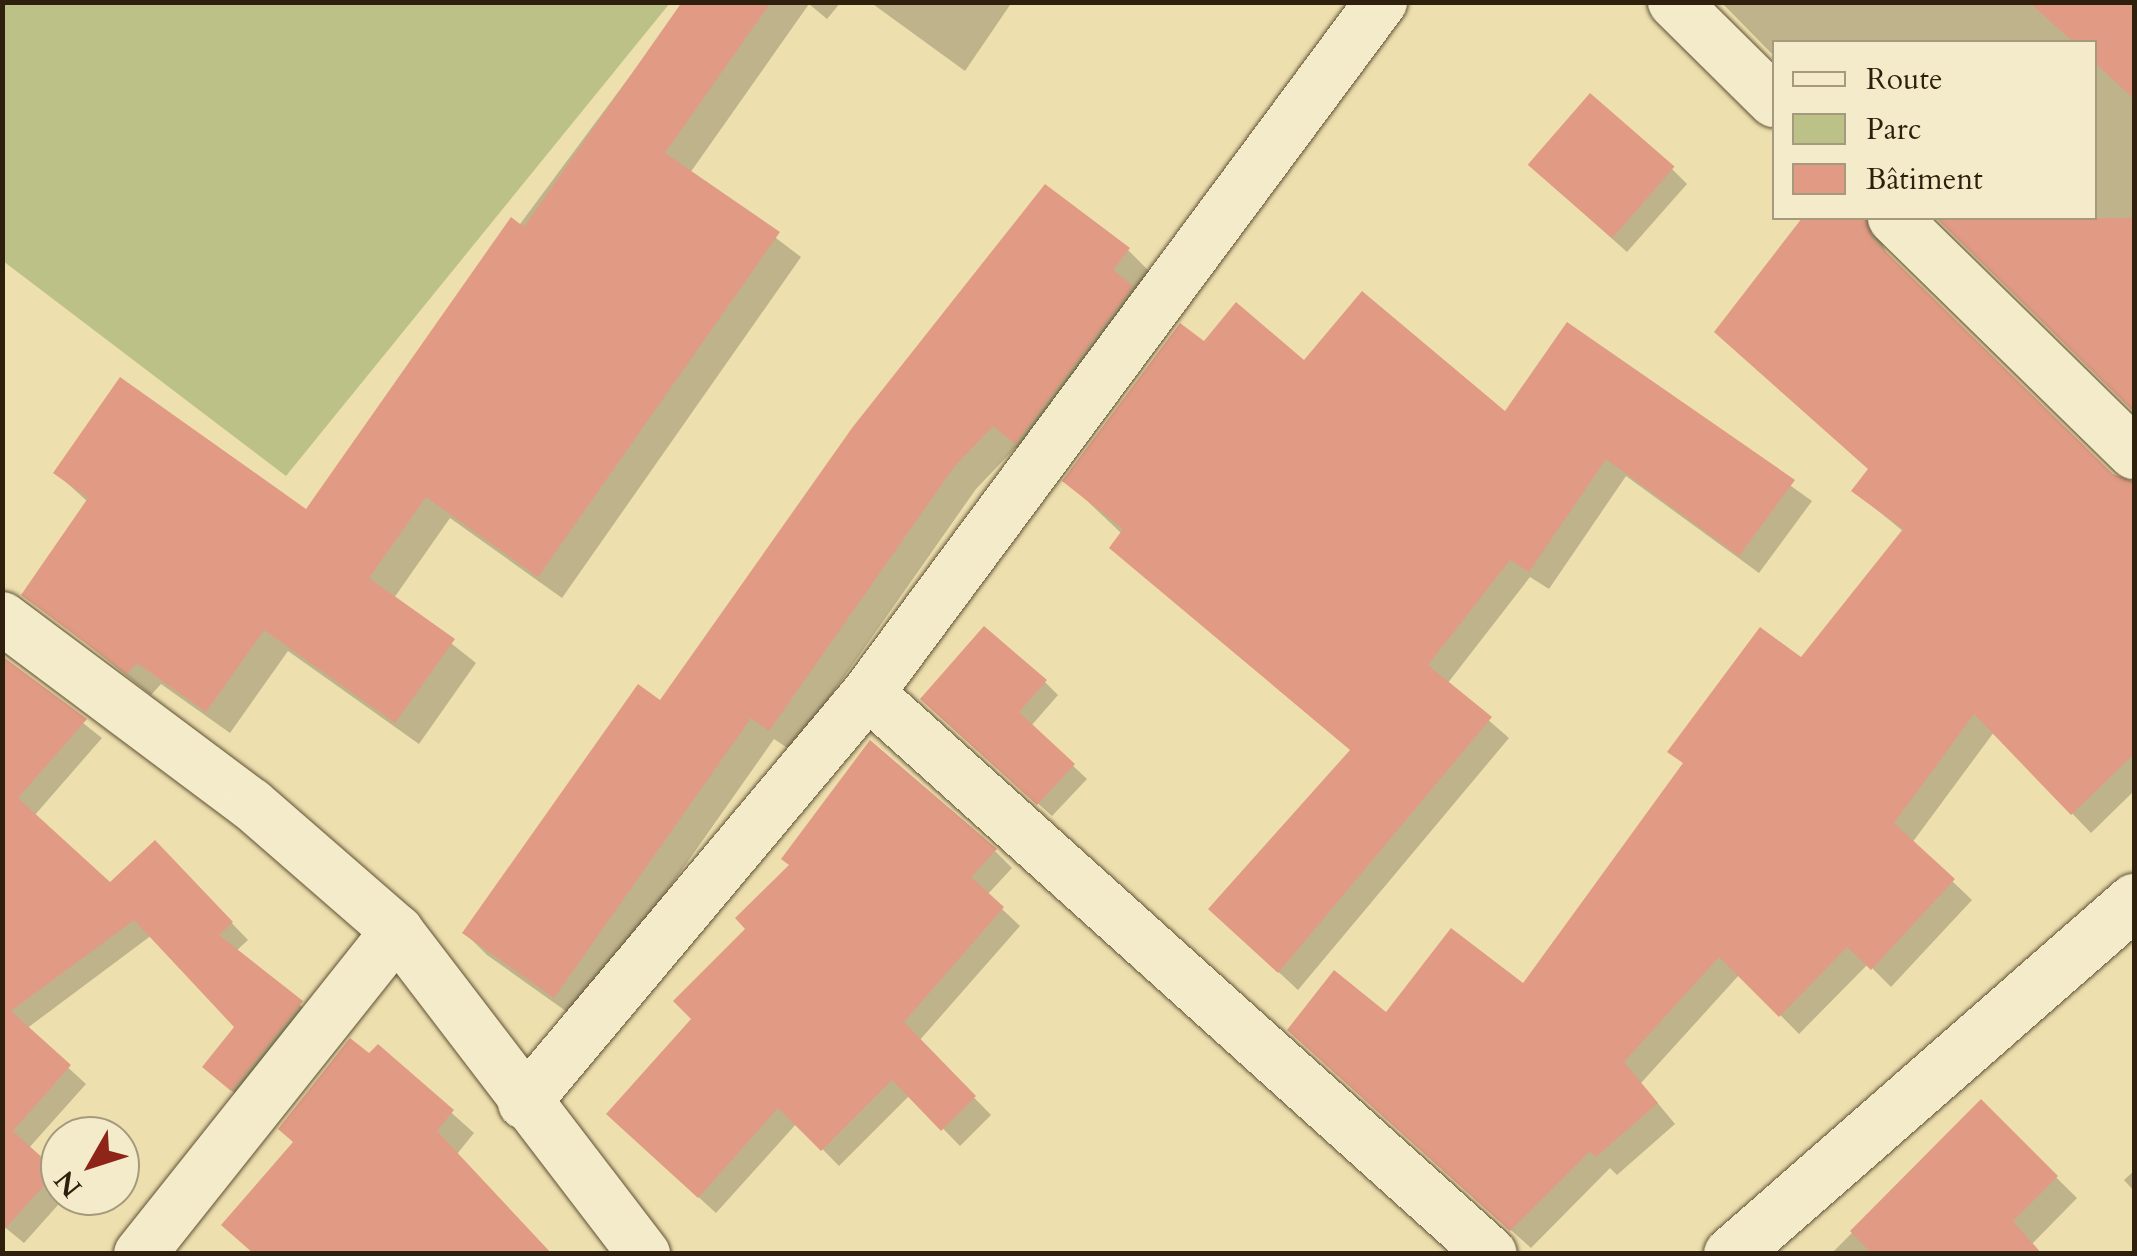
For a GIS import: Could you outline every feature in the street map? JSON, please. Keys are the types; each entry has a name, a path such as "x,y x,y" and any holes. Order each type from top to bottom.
{"street":[{"path":"524,1103 868,693 1381,2"},
{"path":"1674,2 1772,99"},
{"path":"1896,220 2134,453"},
{"path":"2,618 251,804 397,930 524,1103 644,1254"},
{"path":"868,693 1491,1254"},
{"path":"1731,1254 2134,901"},
{"path":"140,1254 397,930"}],"green space":[{"path":"2,3 670,3 286,476 3,261"}],"building":[{"path":"682,2 771,2 665,153 780,232 538,577 426,497 369,578 455,639 395,723 264,630 206,712 137,663 127,674 21,595 88,498 53,473 120,377 306,509 511,217 524,227"},
{"path":"2029,2 2134,2 2134,99 2097,65 2097,40 2071,40"},
{"path":"1590,93 1675,166 1612,238 1528,165"},
{"path":"1045,184 1130,248 1113,270 1133,286 1015,444 993,426 954,467 769,731 751,718 554,998 462,933 638,684 660,700 852,428"},
{"path":"2134,218 2134,412 1938,220"},
{"path":"1800,220 1866,220 1873,239 2113,474 2134,482 2134,754 2071,815 1974,714 1894,823 1955,879 1871,970 1847,947 1779,1017 1719,957 1624,1062 1658,1103 1596,1157 1590,1151 1510,1231 1287,1030 1334,970 1386,1012 1451,928 1523,983 1683,763 1667,752 1760,627 1801,657 1903,529 1851,491 1868,469 1714,332"},
{"path":"1362,291 1505,411 1567,322 1795,480 1739,556 1606,459 1529,572 1510,560 1428,665 1492,717 1278,973 1208,909 1350,750 1109,548 1123,529 1062,481 1180,323 1204,341 1236,302 1304,360"},
{"path":"984,626 1047,680 1019,712 1075,764 1037,805 920,699"},
{"path":"2,656 87,719 18,798 110,882 155,840 233,922 219,935 303,1001 231,1091 202,1067 234,1027 134,920 11,1011 71,1065 13,1131 40,1156 40,1190 2,1232"},
{"path":"870,740 997,849 971,877 1004,907 904,1022 976,1096 941,1131 892,1080 821,1151 778,1108 698,1198 606,1114 691,1019 673,1001 745,929 735,918 789,865 781,859"},
{"path":"350,1038 369,1053 378,1044 454,1110 437,1131 552,1254 254,1254 221,1225 293,1142 278,1129"},
{"path":"1981,1099 2058,1176 2013,1221 2042,1254 1872,1254 1850,1231"}]}
